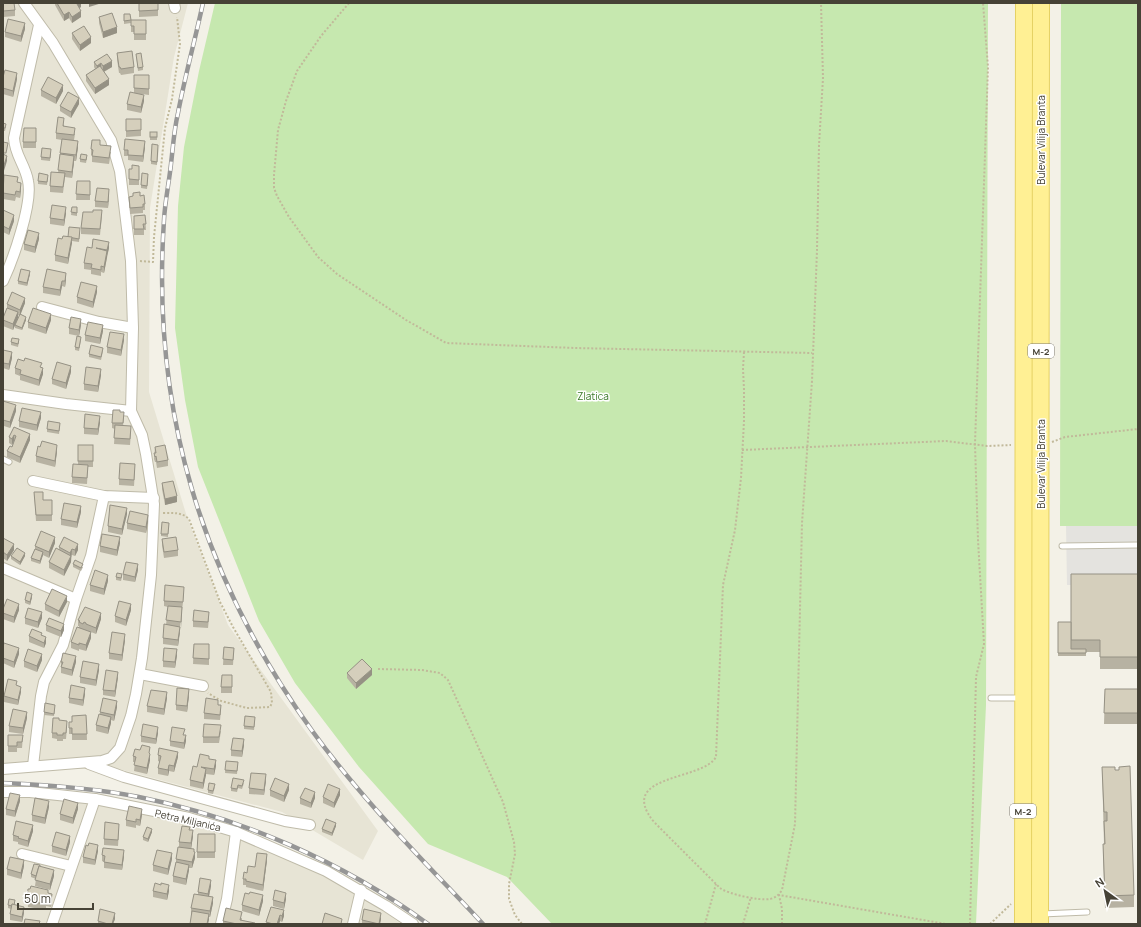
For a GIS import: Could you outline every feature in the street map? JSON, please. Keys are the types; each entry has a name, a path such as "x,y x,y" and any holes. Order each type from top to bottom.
{"main road":[{"name":"Bulevar Vilija Branta","path":"1024,3 1032,698 1041,920"},
{"name":"Bulevar Vilija Branta","path":"1023,924 1032,698 1042,3"}],"street":[{"path":"24,3 52,43 111,140 120,171 131,261 133,328 131,411 142,435 154,498 154,514 151,575 140,674 131,716 113,773"},
{"path":"3,281 8,271 26,211 29,189 28,182 25,170 16,153 14,138 39,25"},
{"path":"42,307 99,322 133,328"},
{"path":"3,395 131,411"},
{"path":"33,481 104,496 154,498"},
{"path":"32,766 44,682 63,645 76,599 91,556 104,496"},
{"path":"3,568 76,599"},
{"path":"140,674 202,686"},
{"path":"3,769 87,763 106,760 115,754 120,748"},
{"path":"87,763 124,777 278,819 310,825"},
{"name":"Petra Miljanića","path":"3,792 30,792 95,799 189,818 236,832 326,871 361,890 413,924"},
{"path":"52,924 95,799"},
{"path":"221,924 227,899 236,832"},
{"path":"22,854 71,866"},
{"path":"353,924 361,890"}],"lane":[{"path":"3,459 9,462"},
{"path":"1062,546 1138,545"},
{"path":"991,698 1032,698"},
{"path":"1041,920 1087,912"}],"path":[{"path":"349,3 321,36 298,72 281,116 276,143 274,175 274,188 277,196 308,244 337,274 406,320 446,343 576,348 812,353"},
{"path":"782,924 782,909 779,895 784,882 795,824 802,523 812,381 817,250 818,145 823,78 821,3"},
{"path":"970,924 976,677 984,644 978,540 975,444 988,67 983,3"},
{"path":"131,261 153,262 154,237 166,128 180,44 174,6"},
{"path":"744,352 742,450 735,530 723,585 716,757 711,764 652,787 646,794 644,801 647,812 654,822 716,884 724,891 731,894 770,899 779,895 946,924"},
{"path":"1050,442 1065,438 1138,429"},
{"path":"742,450 946,440 1000,446 1016,444"},
{"path":"154,514 181,514 189,519 220,602 271,692 272,703 270,707 247,708 221,701 206,692 202,686"},
{"path":"378,669 422,670 440,673 448,680 503,802 514,842 515,854 509,884 510,899 515,915 522,924"},
{"path":"705,924 716,884"},
{"path":"743,924 751,897"},
{"path":"990,924 1015,900"}],"shaded area":[{"path":"3,3 188,3 174,57 150,208 149,392 187,517 228,625 378,831 363,860 282,812 119,769 3,769"},
{"path":"1066,526 1138,526 1138,585 1067,585"},
{"path":"3,796 27,796 118,807 239,837 360,893 401,924 3,924"}],"green space":[{"name":"Zlatica","path":"215,3 988,3 986,705 976,924 552,924 507,877 428,844 359,767 295,683 259,621 198,467 185,400 175,328 178,206 184,147 199,71"},
{"path":"1061,3 1138,3 1138,526 1060,526"}],"building":[{"path":"3,3 14,3 15,10 3,11"},
{"path":"57,3 78,3 77,4 81,11 72,17 69,12 64,15"},
{"path":"139,3 158,3 158,10 139,11"},
{"path":"112,13 117,27 103,32 99,17"},
{"path":"124,14 130,14 131,20 124,21"},
{"path":"8,19 25,23 21,36 5,32"},
{"path":"131,20 146,20 146,34 134,34 134,26 131,26"},
{"path":"84,26 91,37 80,45 72,33"},
{"path":"132,51 134,67 121,69 119,67 117,53"},
{"path":"141,53 143,67 138,68 136,54"},
{"path":"107,54 112,61 103,66 101,63 97,66 94,62"},
{"path":"100,66 109,79 95,88 86,75"},
{"path":"5,70 17,73 13,91 3,88 3,77"},
{"path":"134,75 149,75 149,89 134,88"},
{"path":"48,77 63,85 56,98 41,90"},
{"path":"68,92 79,98 71,112 60,106"},
{"path":"130,92 144,95 141,107 127,104"},
{"path":"58,117 64,118 63,126 75,128 74,135 56,133"},
{"path":"126,119 141,119 141,130 126,131"},
{"path":"3,123 6,124 5,128 3,128"},
{"path":"24,128 36,128 36,142 23,142"},
{"path":"150,132 157,132 157,137 150,137"},
{"path":"62,139 78,141 76,155 60,153"},
{"path":"125,139 145,141 143,156 128,155 128,150 124,150"},
{"path":"92,140 100,140 100,145 111,146 109,158 92,156"},
{"path":"3,142 8,143 6,153 3,153"},
{"path":"152,144 158,145 157,162 151,161"},
{"path":"42,148 51,149 50,158 41,157"},
{"path":"3,154 7,156 3,168"},
{"path":"60,154 74,156 72,172 58,170"},
{"path":"81,154 87,155 86,160 80,159"},
{"path":"132,165 139,166 139,180 129,179 129,169 132,169"},
{"path":"51,172 65,173 63,187 50,186"},
{"path":"39,173 48,175 47,182 38,181"},
{"path":"142,173 148,174 147,186 141,185"},
{"path":"4,175 18,177 17,182 21,183 20,192 16,191 15,195 3,193"},
{"path":"77,181 90,181 90,195 76,194"},
{"path":"97,188 109,189 108,202 95,201"},
{"path":"140,192 140,196 144,195 145,204 143,204 143,207 130,208 129,197 133,196 133,193"},
{"path":"52,205 66,207 64,220 50,218"},
{"path":"72,207 77,207 77,213 71,212"},
{"path":"3,210 14,215 9,229 3,226"},
{"path":"93,210 102,210 100,229 81,228 83,212 93,212"},
{"path":"145,215 146,224 143,224 144,229 134,229 134,216"},
{"path":"69,227 80,228 79,239 68,237"},
{"path":"28,230 39,233 35,247 24,244"},
{"path":"63,236 72,237 68,258 55,255 58,238 62,239"},
{"path":"93,239 109,242 107,250 96,248 107,251 104,267 101,266 101,270 91,268 92,264 84,263 87,247 92,248"},
{"path":"21,269 30,271 27,283 18,281"},
{"path":"47,269 66,273 65,281 62,281 60,290 43,287"},
{"path":"81,282 97,286 93,302 77,297"},
{"path":"12,292 25,298 20,310 7,304"},
{"path":"7,308 18,312 13,324 3,320"},
{"path":"33,308 51,314 46,328 28,322"},
{"path":"20,314 26,317 22,328 15,325"},
{"path":"71,317 81,319 79,330 69,328"},
{"path":"88,322 103,325 100,338 85,335"},
{"path":"110,332 124,334 121,350 107,347"},
{"path":"77,336 81,337 79,348 75,347"},
{"path":"12,338 19,339 18,344 11,342"},
{"path":"91,345 103,348 101,357 89,354"},
{"path":"3,350 12,352 9,364 3,363"},
{"path":"25,358 42,363 40,367 43,368 39,380 20,374 21,370 15,368 18,359 24,361"},
{"path":"57,362 71,366 66,383 52,379"},
{"path":"86,367 101,369 98,386 84,384"},
{"path":"3,401 16,405 10,422 3,420"},
{"path":"22,408 41,412 37,425 19,421"},
{"path":"113,410 120,410 120,412 124,412 123,423 112,423"},
{"path":"85,414 100,416 98,429 84,428"},
{"path":"48,421 60,423 59,431 47,429"},
{"path":"115,425 131,426 130,439 114,438"},
{"path":"14,427 30,434 20,457 7,451 10,446 12,447 16,436 14,435 12,439 9,437"},
{"path":"42,441 57,445 55,461 36,456 38,446 40,447"},
{"path":"78,445 93,445 93,461 78,461"},
{"path":"165,445 168,460 157,462 154,453 156,453 155,447"},
{"path":"120,463 135,464 134,480 119,479"},
{"path":"73,464 88,465 87,478 72,477"},
{"path":"173,481 177,496 165,499 162,483"},
{"path":"34,492 43,492 43,500 52,500 52,515 36,515"},
{"path":"64,503 81,506 77,522 61,519"},
{"path":"110,505 127,508 122,529 108,526"},
{"path":"130,511 148,515 146,527 127,523"},
{"path":"162,522 169,523 168,534 161,534"},
{"path":"41,531 55,537 49,552 35,546"},
{"path":"102,534 120,537 117,550 100,546"},
{"path":"64,537 78,544 75,550 72,549 70,553 59,547"},
{"path":"176,537 178,550 164,552 162,539"},
{"path":"3,538 14,544 7,555 3,552"},
{"path":"17,548 25,553 20,562 11,556"},
{"path":"56,548 71,556 64,570 49,562"},
{"path":"35,549 43,552 40,561 31,558"},
{"path":"75,560 83,564 81,568 73,564"},
{"path":"126,562 138,564 135,577 123,574"},
{"path":"95,570 108,575 104,589 90,585"},
{"path":"117,573 122,574 121,578 116,577"},
{"path":"1071,574 1138,574 1138,657 1100,657 1100,640 1071,640"},
{"path":"165,585 184,587 183,602 164,601"},
{"path":"52,589 67,596 59,611 45,604"},
{"path":"27,592 32,594 30,602 25,600"},
{"path":"7,599 19,604 14,617 3,613"},
{"path":"119,601 131,604 126,620 115,616"},
{"path":"168,606 182,607 181,622 166,620"},
{"path":"85,607 101,613 96,628 84,622 83,624 79,622 80,621 78,620"},
{"path":"28,608 42,612 38,622 25,618"},
{"path":"194,610 209,612 208,622 193,621"},
{"path":"49,618 64,624 61,631 46,625"},
{"path":"1058,622 1071,622 1071,649 1086,649 1086,653 1058,653"},
{"path":"164,624 180,627 178,640 163,638"},
{"path":"77,627 91,632 86,645 79,643 79,645 71,642"},
{"path":"32,629 42,633 41,635 46,637 44,643 29,636"},
{"path":"112,632 125,634 122,655 109,653"},
{"path":"4,643 19,648 14,662 3,658"},
{"path":"194,644 209,644 209,659 193,658"},
{"path":"224,647 234,648 233,660 223,659"},
{"path":"164,648 177,649 175,662 163,661"},
{"path":"28,649 42,654 37,666 24,661"},
{"path":"63,653 76,656 72,670 61,667 63,662 61,662"},
{"path":"362,659 372,669 356,683 347,673"},
{"path":"83,661 99,664 96,680 80,677"},
{"path":"106,670 118,672 115,691 103,690"},
{"path":"222,675 232,675 232,687 221,687"},
{"path":"8,679 17,681 16,685 21,687 18,700 4,696"},
{"path":"71,685 85,688 83,700 69,698"},
{"path":"177,688 189,689 187,706 176,705"},
{"path":"1105,689 1138,689 1138,713 1104,713"},
{"path":"151,690 167,692 164,709 147,706"},
{"path":"103,698 117,701 114,715 100,712"},
{"path":"206,698 218,700 218,705 221,705 220,715 204,713"},
{"path":"45,703 55,705 54,714 44,712"},
{"path":"13,709 27,712 23,728 9,726"},
{"path":"99,714 111,717 108,728 96,725"},
{"path":"86,715 87,734 72,734 72,728 69,728 69,722 72,722 72,716"},
{"path":"245,716 255,717 254,727 244,726"},
{"path":"53,718 59,718 59,720 67,721 66,733 63,733 63,735 57,735 57,733 52,733"},
{"path":"143,724 158,727 156,739 141,736"},
{"path":"204,724 221,725 219,737 203,737"},
{"path":"172,727 185,729 183,735 186,735 184,743 170,741"},
{"path":"8,735 23,735 22,742 17,742 17,746 8,746"},
{"path":"233,738 244,739 242,751 231,750"},
{"path":"142,745 150,747 147,768 134,765 136,757 133,756 135,749 140,750"},
{"path":"159,748 178,752 174,766 169,765 168,770 158,768 161,756 158,755"},
{"path":"200,754 209,756 209,759 216,760 214,769 201,767 206,769 203,783 190,780 193,766 197,767"},
{"path":"226,761 238,762 237,771 225,770"},
{"path":"1130,766 1134,895 1105,896 1103,844 1105,844 1104,821 1107,821 1107,812 1104,812 1102,767 1115,767 1115,770 1119,770 1119,767"},
{"path":"251,773 266,774 264,790 249,788"},
{"path":"233,778 244,780 242,786 238,785 237,789 231,788"},
{"path":"275,778 289,784 284,796 270,790"},
{"path":"209,783 215,784 213,791 208,790"},
{"path":"328,784 340,789 334,803 323,797"},
{"path":"305,788 315,792 311,803 300,798"},
{"path":"10,793 20,795 15,811 6,809"},
{"path":"35,798 49,801 45,818 32,815"},
{"path":"64,799 78,803 73,818 60,814"},
{"path":"129,806 142,809 140,820 136,819 136,822 126,820"},
{"path":"326,819 336,823 332,833 322,829"},
{"path":"16,821 33,825 28,841 13,835"},
{"path":"105,822 119,824 118,840 104,839"},
{"path":"182,826 190,827 189,830 193,830 191,843 179,842"},
{"path":"147,827 152,829 148,839 143,837"},
{"path":"56,832 70,836 66,850 52,846"},
{"path":"198,834 215,834 215,852 197,852"},
{"path":"89,843 98,845 95,860 83,857 86,845 88,846"},
{"path":"178,847 194,849 195,852 192,862 176,859"},
{"path":"103,848 124,850 122,865 104,862 105,856 102,855"},
{"path":"157,850 172,853 168,869 153,865"},
{"path":"257,853 267,854 263,885 243,879 244,872 247,873 248,866 255,867"},
{"path":"10,857 24,860 21,873 7,869"},
{"path":"176,862 189,865 186,879 173,876"},
{"path":"34,864 40,865 36,876 31,874"},
{"path":"39,866 54,870 50,884 35,880"},
{"path":"200,878 211,880 208,894 198,892"},
{"path":"155,883 169,885 167,894 153,891"},
{"path":"31,886 48,890 48,893 52,894 51,901 46,900 46,904 28,901 28,889 30,889"},
{"path":"275,890 286,893 284,903 273,900"},
{"path":"250,892 263,895 259,910 242,905 245,893 249,894"},
{"path":"194,894 213,897 210,911 191,908"},
{"path":"9,899 15,900 14,905 8,905"},
{"path":"12,904 24,907 22,917 10,914"},
{"path":"271,907 284,910 282,916 280,915 277,924 266,922"},
{"path":"226,908 242,912 240,920 255,923 237,924 223,921"},
{"path":"100,909 115,913 112,924 98,921"},
{"path":"364,909 381,913 379,924 362,920"},
{"path":"192,911 209,914 207,924 190,924"},
{"path":"325,913 342,919 341,924 322,924"},
{"path":"25,919 40,921 39,924 24,924"}],"railway":[{"path":"203,3 175,132 165,213 162,290 166,358 176,425 192,490 214,552 241,614 274,674 313,732 352,782 373,807 483,924"},
{"path":"3,783 71,787 105,791 178,806 216,817 290,845 326,862 361,881 428,924"}]}
